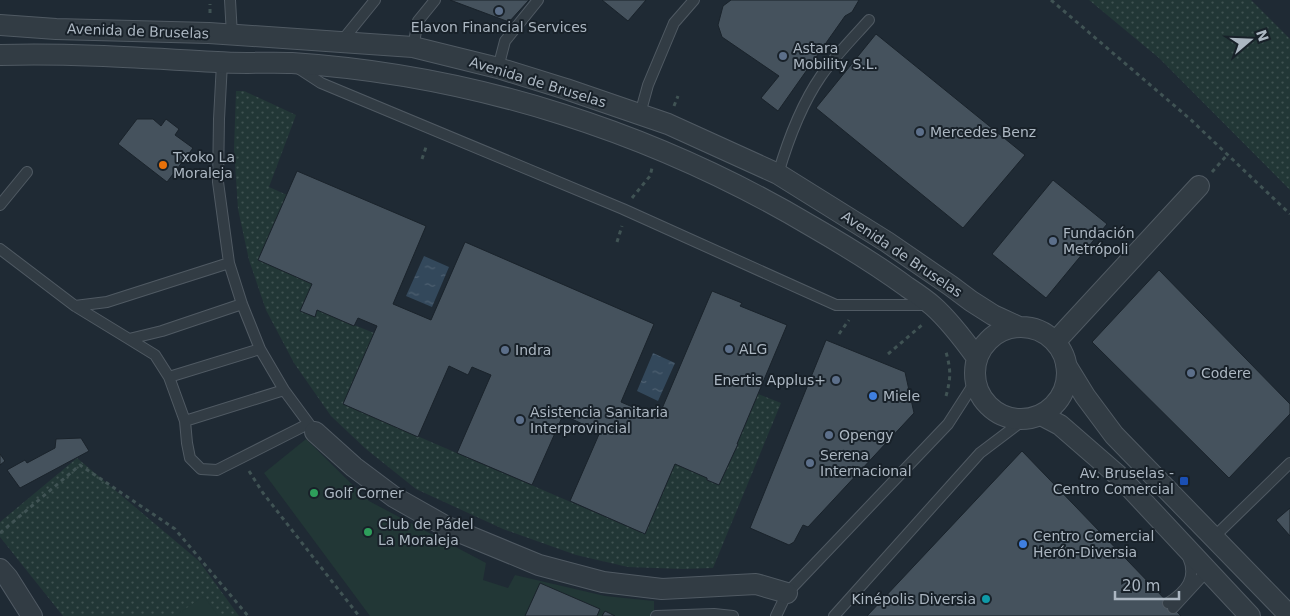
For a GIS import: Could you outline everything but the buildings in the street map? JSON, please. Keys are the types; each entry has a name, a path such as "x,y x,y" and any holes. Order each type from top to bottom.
{"street":[{"name":"Avenida de Bruselas","path":"0,25 232,35 413,47 498,68 668,124 778,174 887,242 993,315 1019,327"},
{"name":"Avenida de Bruselas","path":"0,55 57,54 222,62 291,63 410,78 495,94 557,112 658,149 766,199 874,263 933,305 966,342 977,358"},
{"path":"1055,342 1199,186"},
{"path":"1250,616 1121,478 1060,425 1033,417 1008,418 993,410 982,398 976,382 977,358 986,342 1001,331 1019,327 1032,328 1045,334 1055,342 1062,353 1066,365 1085,396 1114,435 1290,616"},
{"path":"1033,417 1053,406 1062,394 1066,380 1066,365"},
{"path":"311,428 354,467 394,497 447,527 539,565 603,582 652,588 756,584 787,593"},
{"path":"0,569 8,578 32,616"}],"lane":[{"path":"230,0 232,35"},
{"path":"341,42 375,0"},
{"path":"413,47 418,21 435,0"},
{"path":"498,68 505,41 538,0"},
{"path":"640,114 648,85 674,23 694,0"},
{"path":"778,174 786,147 804,105 821,75 868,20"},
{"path":"0,249 75,306 155,355 169,377 185,421 190,458 201,469 217,470 311,428 284,390 260,349 242,304 229,263 218,182 222,62"},
{"path":"291,63 321,83 623,209 836,305 933,305"},
{"path":"0,205 27,172"},
{"path":"75,306 107,302 229,263"},
{"path":"129,339 162,331 242,304"},
{"path":"169,377 260,349"},
{"path":"776,616 787,593 948,424 976,382"},
{"path":"185,421 284,390"},
{"path":"834,616 980,453 1033,417"},
{"path":"1214,537 1290,463"},
{"path":"1183,544 1192,565 1191,581 1171,606 1208,570"},
{"path":"656,616 714,614 733,616"}],"path":[{"path":"1051,0 1190,119 1290,214"},
{"path":"839,334 850,319"},
{"path":"915,322 922,325 929,332"},
{"path":"888,354 922,325"},
{"path":"946,351 951,381 944,401 937,411 948,424"},
{"path":"241,458 263,493 359,616"},
{"path":"0,533 80,464 175,529 248,616"}],"green space":[{"path":"1089,0 1251,0 1290,39 1290,190 1159,58"},
{"path":"236,91 244,91 296,115 269,187 287,195 258,260 312,284 300,311 315,317 317,310 374,333 343,404 645,534 675,464 719,485 738,445 758,394 781,403 713,568 628,567 576,555 503,529 416,489 366,449 331,416 294,363 266,310 249,260 238,209 234,149"},
{"name":"Club de Pádel La Moraleja","path":"306,439 369,501 486,563 483,580 508,588 515,575 605,596 654,601 654,616 370,616 264,473"},
{"path":"77,458 199,561 239,616 63,616 0,537 0,522"},
{"path":"204,596 218,616 175,616"}],"water":[{"path":"424,256 449,267 432,307 406,296"},
{"path":"653,353 675,363 658,401 637,391"}],"place":[{"name":"Elavon Financial Services","path":"499,11"},
{"name":"Astara Mobility S.L.","path":"783,56"},
{"name":"Mercedes Benz","path":"920,132"},
{"name":"Txoko La Moraleja","path":"163,165"},
{"name":"Fundación Metrópoli","path":"1053,241"},
{"name":"ALG","path":"729,349"},
{"name":"Indra","path":"505,350"},
{"name":"Codere","path":"1191,373"},
{"name":"Enertis Applus+","path":"836,380"},
{"name":"Miele","path":"873,396"},
{"name":"Asistencia Sanitaria Interprovincial","path":"520,420"},
{"name":"Opengy","path":"829,435"},
{"name":"Serena Internacional","path":"810,463"},
{"name":"Av. Bruselas - Centro Comercial","path":"1184,481"},
{"name":"Golf Corner","path":"314,493"},
{"name":"Club de Pádel La Moraleja","path":"368,532"},
{"name":"Centro Comercial Herón-Diversia","path":"1023,544"},
{"name":"Kinépolis Diversia","path":"986,599"}]}
